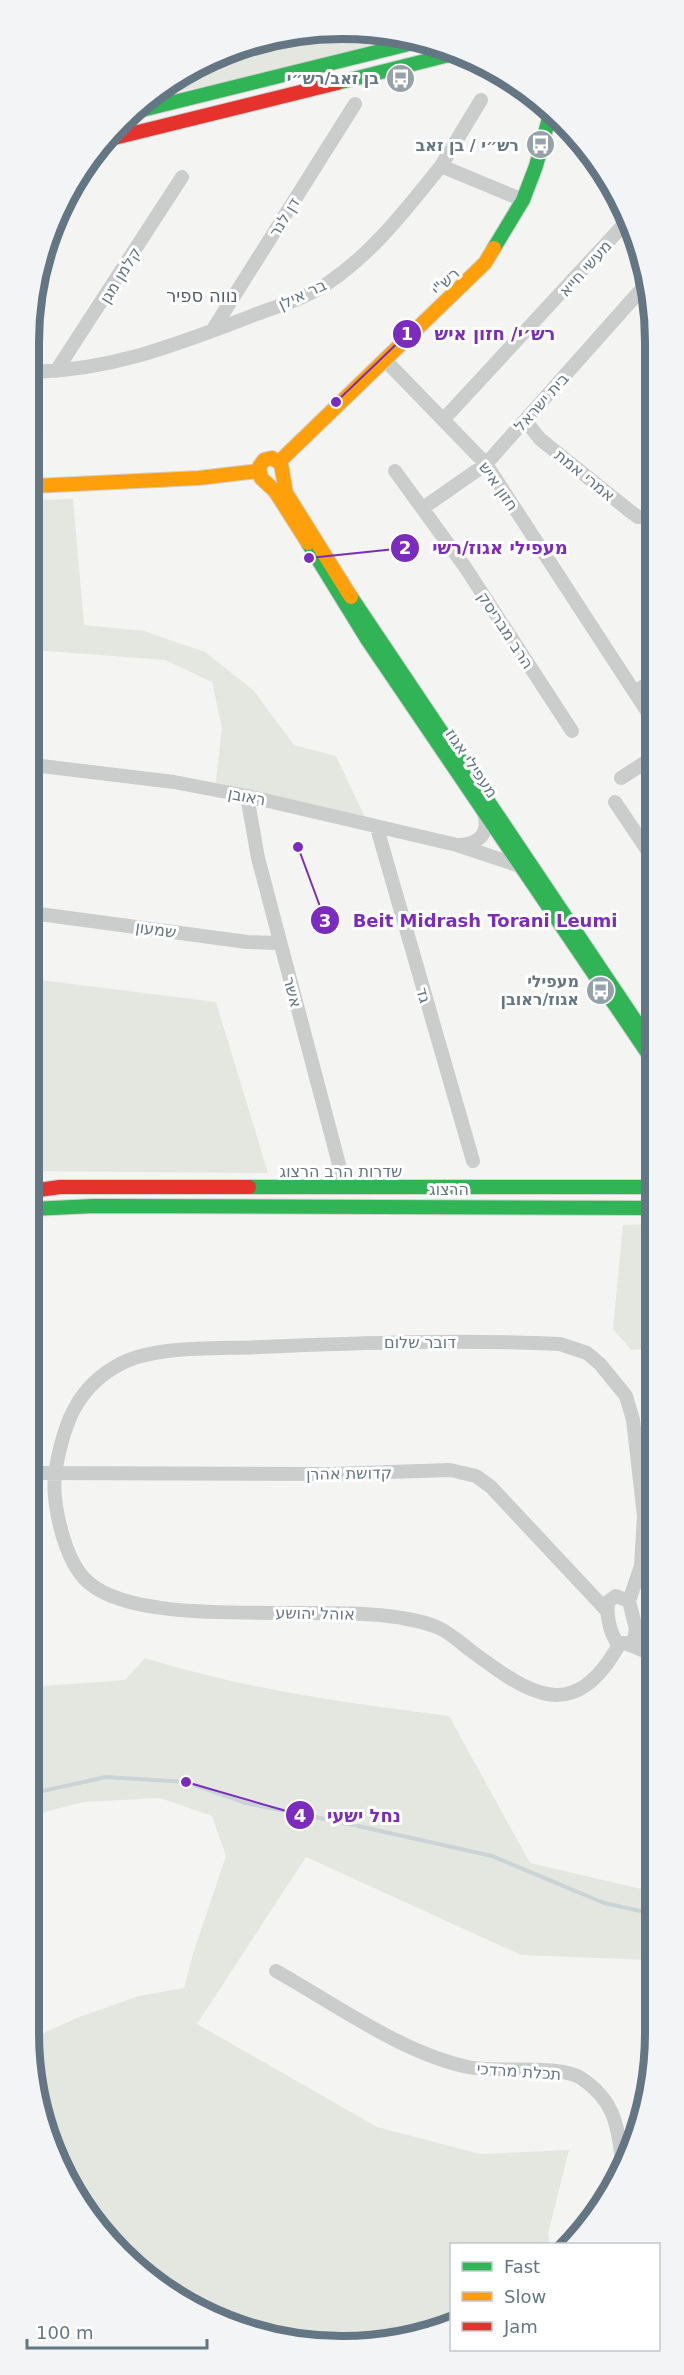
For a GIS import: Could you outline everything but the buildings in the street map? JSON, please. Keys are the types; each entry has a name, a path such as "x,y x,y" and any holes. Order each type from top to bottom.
{"street":[{"path":"150,108 401,45"},
{"path":"119,137 443,56"},
{"name":"בר אילן","path":"39,372 118,363 212,331 327,284 384,236 441,165 481,100"},
{"name":"דן לנר","path":"212,331 355,104"},
{"name":"רש\"י","path":"279,462 485,263 523,200 537,166 549,121"},
{"path":"441,165 523,200"},
{"name":"קלמן מגן","path":"56,371 92,320 182,177"},
{"name":"מעשי חייא","path":"443,420 622,226"},
{"name":"בית ישראל","path":"423,508 486,464 640,291"},
{"name":"חזון איש","path":"385,360 486,464 645,707"},
{"name":"אמרי אמת","path":"525,420 540,439 631,512 639,517 645,517"},
{"path":"268,459 279,462 283,468 282,476 277,482 269,483 262,480 258,471 261,463 268,459"},
{"path":"39,486 199,478 258,471"},
{"name":"הרב מבריסק","path":"395,471 423,508 572,731"},
{"name":"מעפילי אגוז","path":"282,476 290,500 374,634 645,1035"},
{"name":"מעפילי אגוז","path":"269,483 367,639 645,1049"},
{"path":"636,691 645,686"},
{"path":"621,778 645,763"},
{"name":"ראובן","path":"39,766 174,782 247,796 457,845 524,868"},
{"name":"אשר","path":"247,796 258,858 279,943 345,1188"},
{"path":"615,802 645,847"},
{"path":"457,845 471,844 482,838 486,827 482,807"},
{"name":"גד","path":"377,828 473,1161"},
{"name":"שמעון","path":"39,914 247,942 279,943"},
{"name":"שדרות הרב הרצוג","path":"39,1190 60,1187 645,1187"},
{"name":"הרצוג","path":"39,1209 94,1206 478,1205 645,1208"},
{"name":"דובר שלום","path":"55,1473 71,1410 78,1401 108,1372 123,1362 147,1355 224,1348 372,1342 560,1344 587,1353 600,1364 626,1396 633,1420 644,1516 641,1566 628,1601"},
{"name":"קדושת אהרן","path":"39,1473 330,1474 450,1470 476,1476 491,1487 608,1612"},
{"name":"אוהל יהושע","path":"55,1473 57,1507 70,1558 86,1581 106,1595 126,1602 160,1608 193,1610 344,1613 401,1618 441,1629 503,1674 539,1694 559,1695 585,1686 606,1667 624,1644 634,1640 636,1629"},
{"path":"645,1637 636,1629 628,1601 622,1596 612,1598 607,1604 614,1638 645,1651"},
{"name":"תכלת מרדכי","path":"276,1971 406,2046 469,2067 535,2070 579,2076 603,2095 615,2115 621,2152"}],"shaded area":[{"path":"342,39 388,43 217,84 170,93 208,70 264,49 302,42"},
{"path":"73,499 84,625 144,631 205,652 253,690 294,745 336,756 365,817 215,790 222,728 212,682 165,660 39,650 39,500"},
{"path":"39,980 216,1002 268,1173 39,1171"},
{"path":"645,1224 645,1349 631,1350 613,1329 623,1225"},
{"path":"145,1658 258,1687 449,1716 530,1863 645,1890 645,1960 521,1955 306,1857 197,2024 377,2127 480,2154 569,2150 548,2234 550,2243 450,2243 450,2316 401,2330 342,2336 283,2330 226,2313 190,2295 142,2261 114,2233 90,2201 70,2167 49,2111 42,2073 39,2035 79,2017 139,1996 184,1988 226,1856 212,1816 160,1798 84,1802 39,1813 39,1686 125,1680"}],"waterway":[{"path":"39,1792 106,1777 186,1782 246,1803 354,1825"},
{"path":"358,1826 492,1856 604,1903 645,1912"}],"traffic: fast":[{"path":"150,108 403,45"},
{"path":"337,83 443,56"},
{"path":"494,248 523,200 536,166 548,120"},
{"path":"308,543 367,639 645,1049"},
{"path":"351,597 645,1035"},
{"path":"249,1187 645,1187"},
{"path":"39,1209 94,1206 645,1208"}],"traffic: slow":[{"path":"279,462 485,263 494,248"},
{"path":"308,543 275,491 261,478 259,467 264,460 272,458 281,464 286,493 351,597"},
{"path":"39,486 199,478 258,471"}],"traffic: jam":[{"path":"119,137 337,83"},
{"path":"39,1190 60,1187 249,1187"}],"place":[{"name":"בן זאב/רש״י","path":"400,78"},
{"name":"רש״י / בן זאב","path":"540,145"},
{"name":"רש׳י/ חזון איש","path":"336,402"},
{"name":"מעפילי אגוז/רשי","path":"309,558"},
{"name":"Beit Midrash Torani Leumi","path":"298,847"},
{"name":"מעפילי אגוז/ראובן","path":"600,990"},
{"name":"נחל ישעי","path":"186,1782"}],"district":[{"name":"נווה ספיר","path":"202,296"}]}
